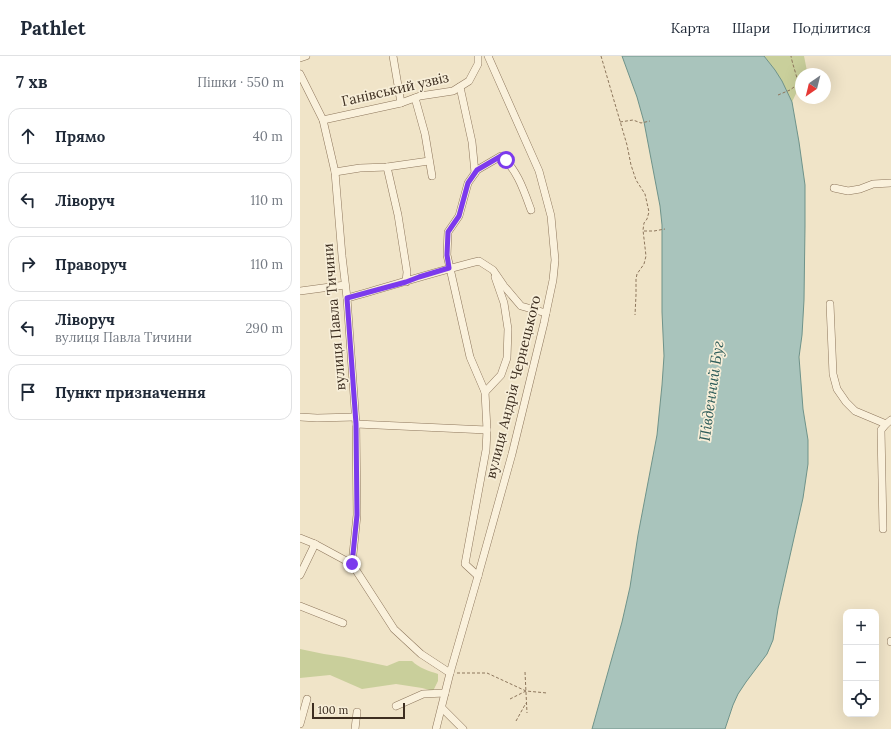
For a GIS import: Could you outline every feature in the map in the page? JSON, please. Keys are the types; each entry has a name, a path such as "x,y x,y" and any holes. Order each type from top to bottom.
{"street":[{"path":"300,58 306,56"},
{"path":"393,56 401,103"},
{"name":"Ганівський узвіз","path":"323,120 401,103 414,98 453,91 469,81 478,64 478,56"},
{"name":"вулиця Андрія Чернецького","path":"436,729 450,673 514,447 544,323 553,280 555,260 551,216 539,171 488,56"},
{"name":"вулиця Павла Тичини","path":"300,74 323,120 335,172 347,298 355,421 357,515 352,564"},
{"path":"460,86 472,142 475,173"},
{"path":"414,98 425,134 432,176"},
{"path":"478,576 465,564 486,450 487,430 485,392 470,357 449,268 447,255 448,232 459,216 468,183 477,170 501,156 506,160 520,181 531,210"},
{"path":"335,172 429,161"},
{"path":"387,167 399,222 407,272 406,282"},
{"path":"834,188 848,191 860,189 873,184 891,183"},
{"path":"347,298 406,282 449,268 479,261 493,270 521,306 546,313"},
{"path":"485,392 501,375 507,358 508,329 504,303 493,270"},
{"path":"300,291 345,285"},
{"path":"830,304 833,374 837,389 846,402 855,411 889,422 881,430 883,529"},
{"path":"300,417 487,430"},
{"path":"300,538 315,544 352,564 394,629 421,654 450,673"},
{"path":"300,575 315,544"},
{"path":"300,606 343,623"},
{"path":"396,706 423,694 445,694"},
{"path":"300,724 307,699"},
{"path":"442,708 463,729"},
{"path":"355,729 357,712"}],"path":[{"path":"601,56 633,172 645,194 649,212 644,223 643,230 646,256 644,264 637,274 636,279 635,316"},
{"path":"778,95 790,90 798,84 798,79 791,56"},
{"path":"620,122 633,120 641,123 650,121"},
{"path":"643,230 654,231 665,229"},
{"path":"450,673 487,672 526,691 547,692"},
{"path":"525,672 527,713"},
{"path":"510,699 526,691"},
{"path":"516,721 526,701"}],"green space":[{"path":"764,56 804,56 806,68 795,68 795,96 792,102 780,78"},
{"path":"300,649 387,666 399,661 412,661 421,667 438,674 438,681 433,691 396,684 362,689 330,675 300,678"}],"water":[{"name":"Південний Буг","path":"622,56 764,56 782,81 792,102 799,142 805,185 805,226 804,300 799,357 803,409 808,440 808,464 803,498 778,609 773,640 767,654 738,694 725,729 592,729 622,622 630,587 638,535 657,435 664,356 662,312 662,225 660,206 644,122 637,97"}],"route":[{"path":"352,564 357,515 356,424 347,298 406,282 449,268 447,255 448,232 459,216 468,183 477,170 501,156 506,160"}]}
